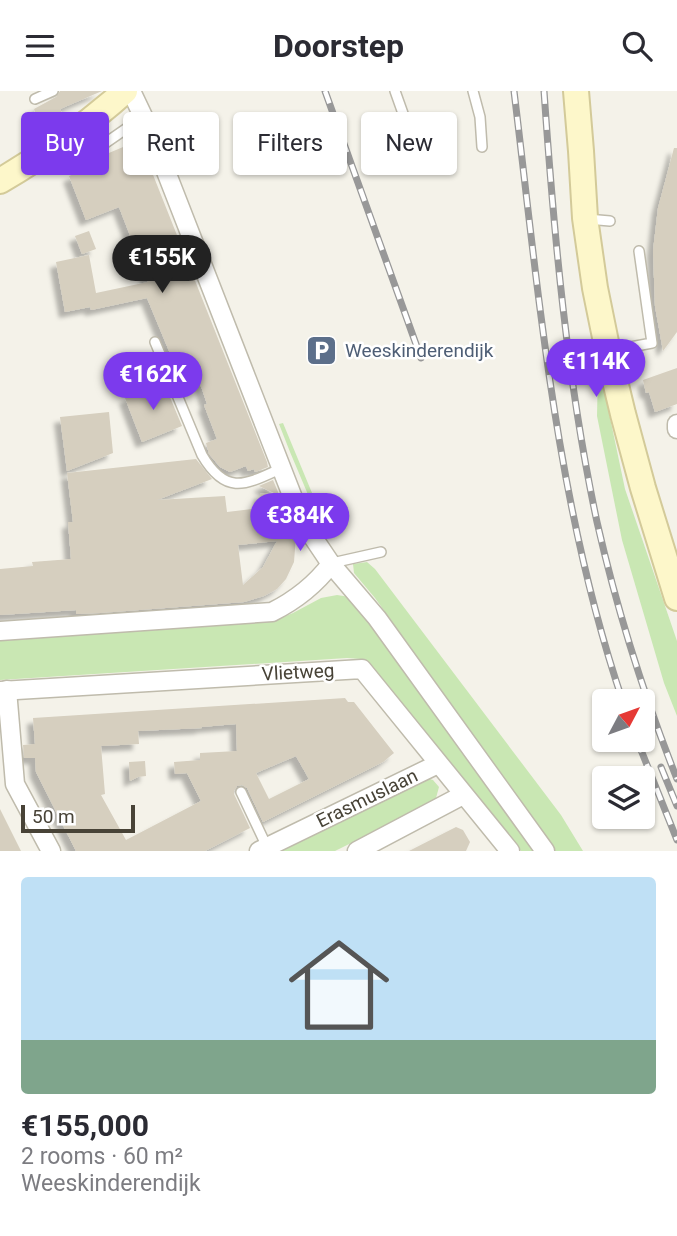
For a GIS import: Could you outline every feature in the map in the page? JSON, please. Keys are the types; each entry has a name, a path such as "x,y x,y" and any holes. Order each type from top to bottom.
{"main road":[{"path":"0,181 78,129 125,91"},
{"path":"576,91 584,218 595,288 636,463 672,566 677,598"},
{"path":"581,151 588,91"}],"street":[{"path":"131,91 141,112"},
{"path":"166,175 302,521 331,564 377,618 545,851"},
{"path":"0,631 272,612 302,594 331,564"},
{"name":"Vlietweg","path":"4,691 362,669 510,851"},
{"path":"4,691 15,784 51,851"},
{"name":"Erasmuslaan","path":"263,849 438,764"},
{"path":"360,850 464,795"}],"lane":[{"path":"35,99 53,91"},
{"path":"396,91 403,112"},
{"path":"473,91 480,117 482,147"},
{"path":"584,218 610,221"},
{"path":"608,352 652,343 639,251"},
{"path":"155,342 202,455 212,471 228,482 249,483 282,468"},
{"path":"331,564 381,552"},
{"path":"241,792 263,849"}],"green space":[{"path":"598,370 625,489 677,641 677,716 664,683 622,540 597,416"},
{"path":"283,423 322,517 330,515 334,525 323,530 279,424"},
{"path":"367,562 561,815 583,851 554,851 375,598 354,573 353,564"},
{"path":"337,595 350,597 374,622 535,851 521,851 370,667 360,659 0,680 0,641 278,619 321,598"},
{"path":"424,777 433,780 439,787 436,798 426,806 335,851 270,851"}],"building":[{"path":"60,91 102,91 60,109 61,112 35,112 34,109 56,97"},
{"path":"123,147 123,175 153,175 268,467 255,472 254,469 248,471 246,466 230,472 220,467 209,454 206,443 217,439 204,405 207,404 202,389 194,370 189,372 184,359 174,363 147,298 91,310 90,307 65,312 56,262 89,255 96,293 148,282 119,207 86,220 69,176 109,175 109,153"},
{"path":"674,148 677,148 677,332 663,351 655,306 653,251 658,208"},
{"path":"89,231 96,249 82,254 75,236"},
{"path":"677,368 677,404 655,412 643,380"},
{"path":"164,383 182,426 142,442 125,398"},
{"path":"109,412 113,453 67,471 60,417"},
{"path":"196,459 212,479 157,500 225,496 227,512 262,505 260,494 274,493 259,486 273,480 296,535 294,562 286,579 277,589 244,602 100,613 76,614 76,610 0,615 0,569 33,566 32,562 71,559 68,522 73,522 67,473","holes":["277,541 263,567 243,585 238,545"]},
{"path":"345,698 348,702 354,702 394,753 383,762 263,822 247,788 237,786 234,794 250,828 205,851 76,851 36,772 35,758 24,758 23,745 35,744 33,718","holes":["236,724 237,751 200,753 200,760 174,762 175,774 187,773 201,801 126,840 101,795 105,794 101,746 139,744 138,731","296,756 309,779 269,799 256,773"]},
{"path":"145,761 146,776 130,781 129,762"},
{"path":"0,809 21,851 0,851"},
{"path":"456,827 463,830 470,842 466,851 409,851"}],"railway":[{"path":"325,91 421,358"},
{"path":"514,91 542,322 566,476 581,552 619,689"},
{"path":"544,91 563,308 577,415 597,522 622,620 677,779"},
{"path":"642,753 677,840"},
{"path":"661,767 677,806"}],"place":[{"name":"Weeskinderendijk","path":"322,350"}]}
